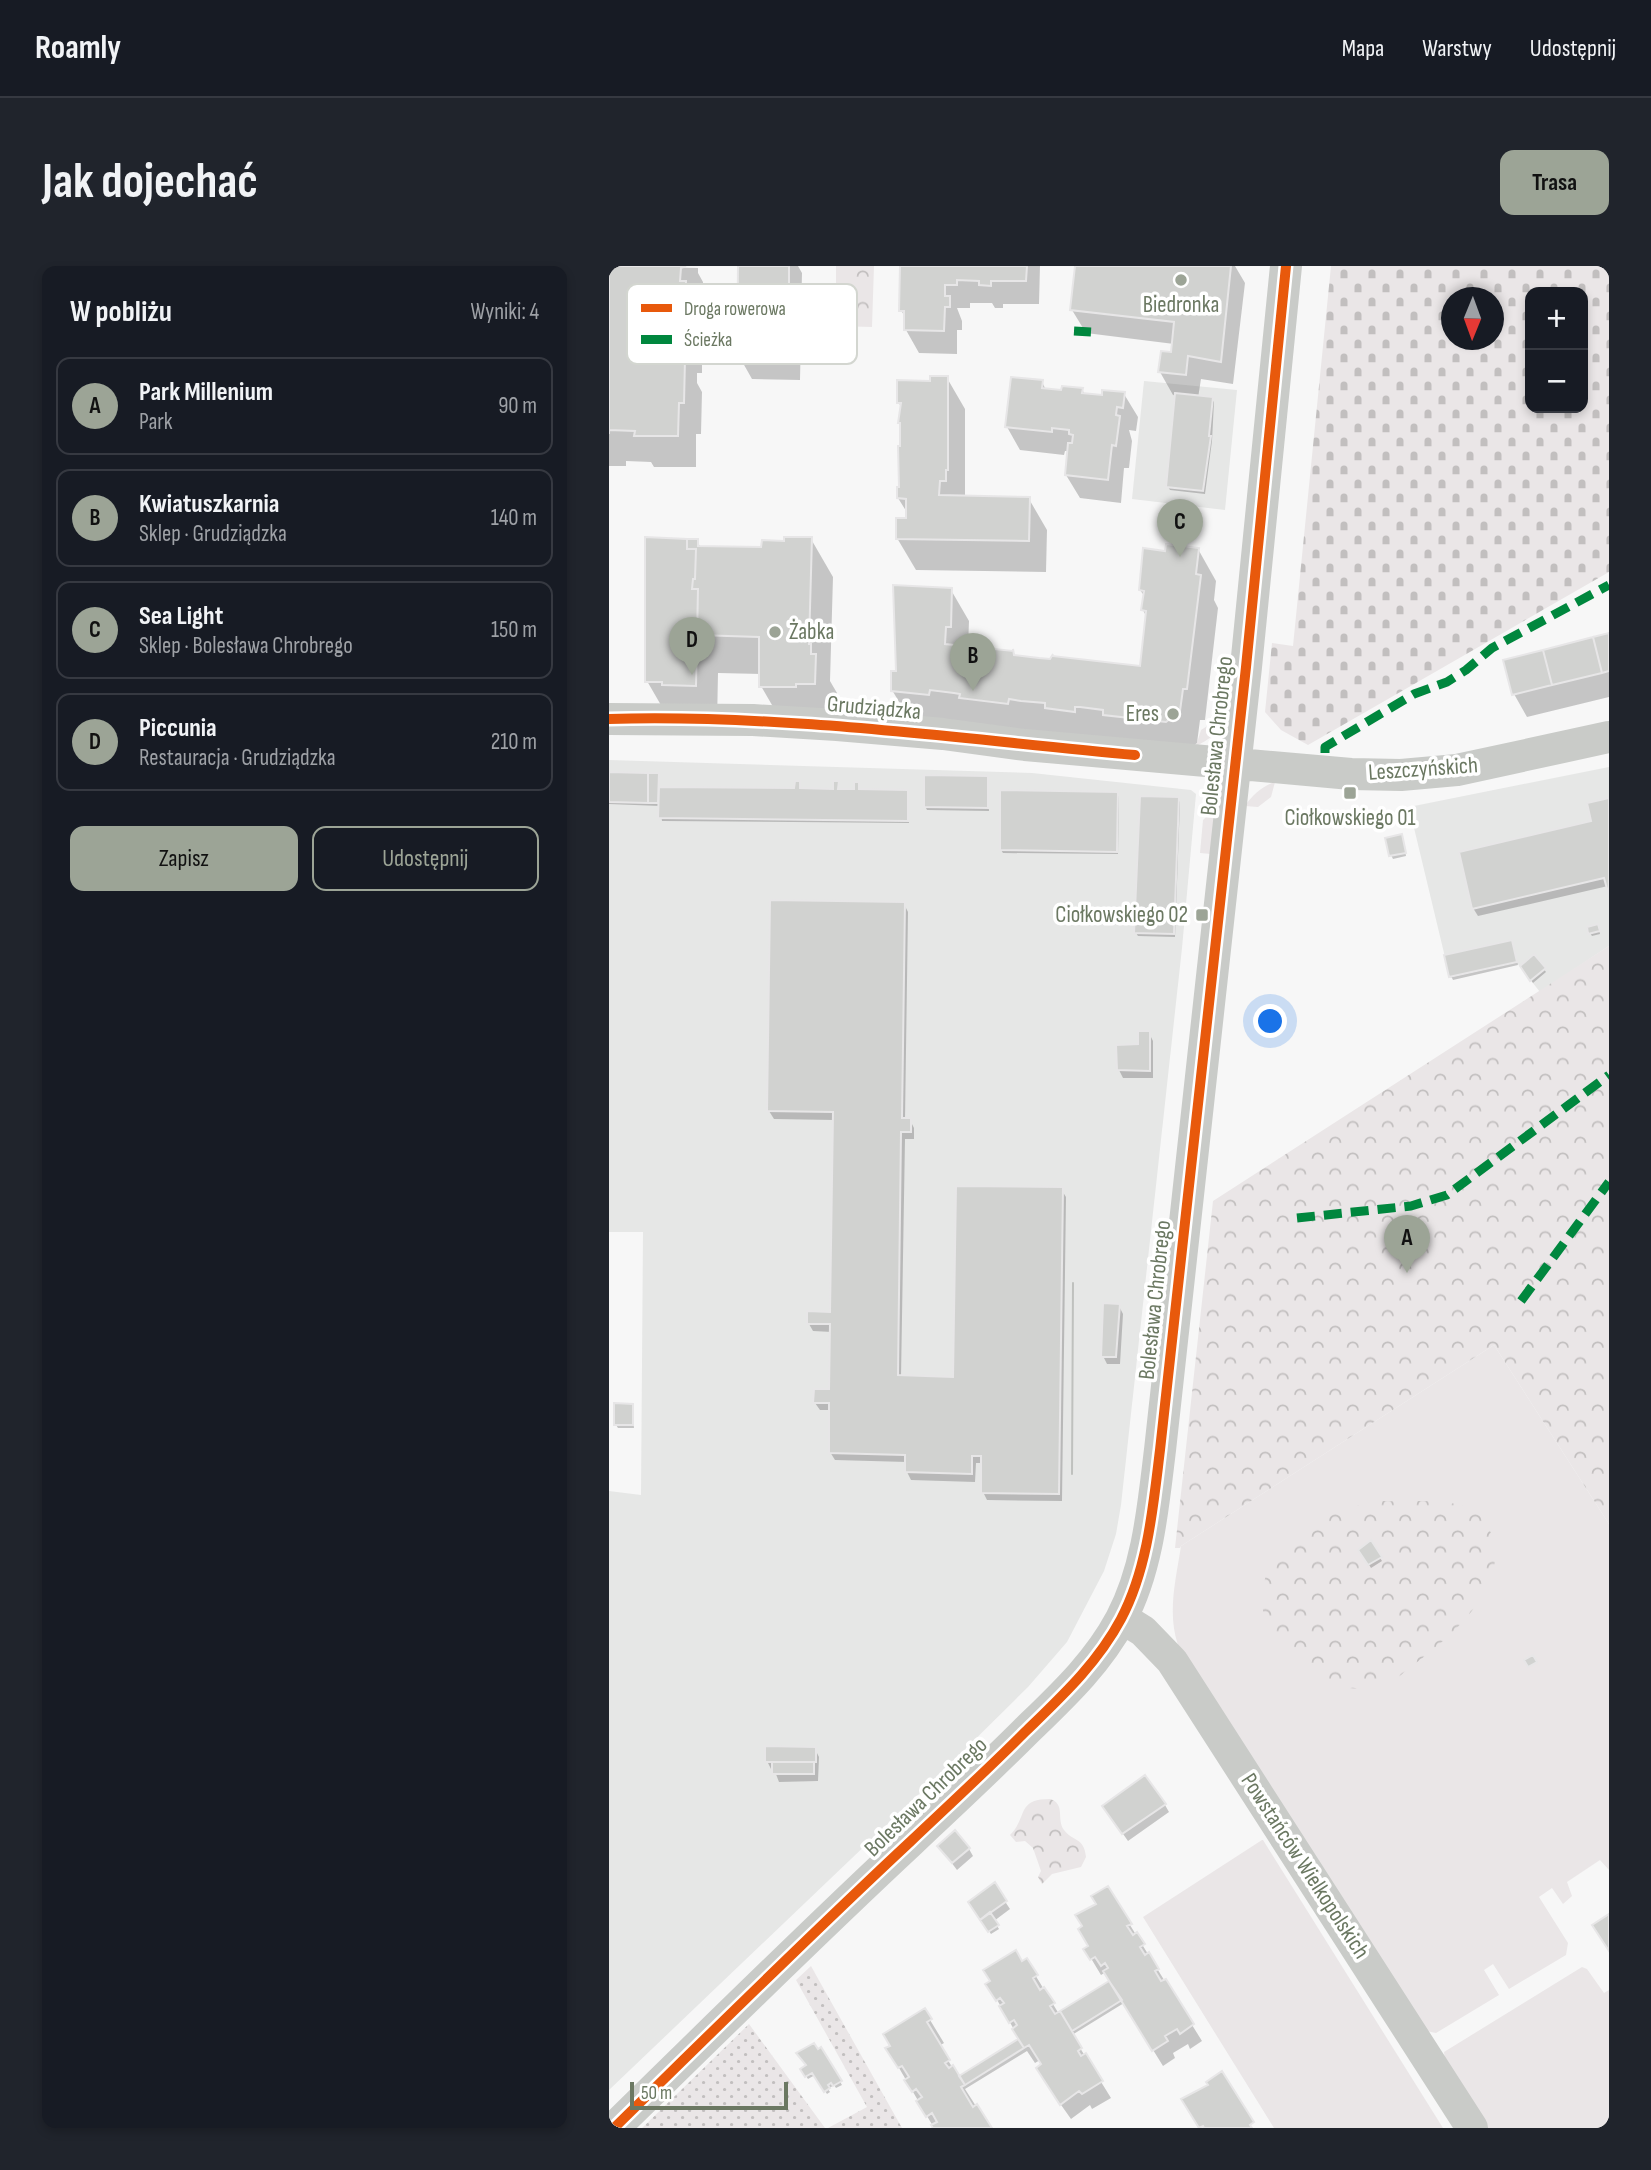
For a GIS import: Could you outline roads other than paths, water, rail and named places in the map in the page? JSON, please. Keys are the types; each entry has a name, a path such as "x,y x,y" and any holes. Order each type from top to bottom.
{"street":[{"name":"Bolesława Chrobrego","path":"614,2128 1076,1682 1122,1618 1141,1564 1157,1475 1286,266"},
{"name":"Grudziądzka","path":"609,719 753,720 825,724 1108,753 1235,762"},
{"name":"Leszczyńskich","path":"1235,762 1351,774 1412,774 1497,762 1609,737"},
{"name":"Powstańców Wielkopolskich","path":"1122,1618 1143,1631 1172,1661 1472,2128"}],"tram line":[{"path":"1072,1474 1073,1283"}],"place":[{"name":"Biedronka","path":"1181,280"},
{"name":"Sea Light","path":"1180,557"},
{"name":"Żabka","path":"775,632"},
{"name":"Piccunia","path":"692,675"},
{"name":"Kwiatuszkarnia","path":"973,691"},
{"name":"Eres","path":"1173,714"},
{"name":"Ciołkowskiego 01","path":"1350,793"},
{"name":"Ciołkowskiego 02","path":"1202,915"},
{"name":"Park Millenium","path":"1407,1273"}]}
